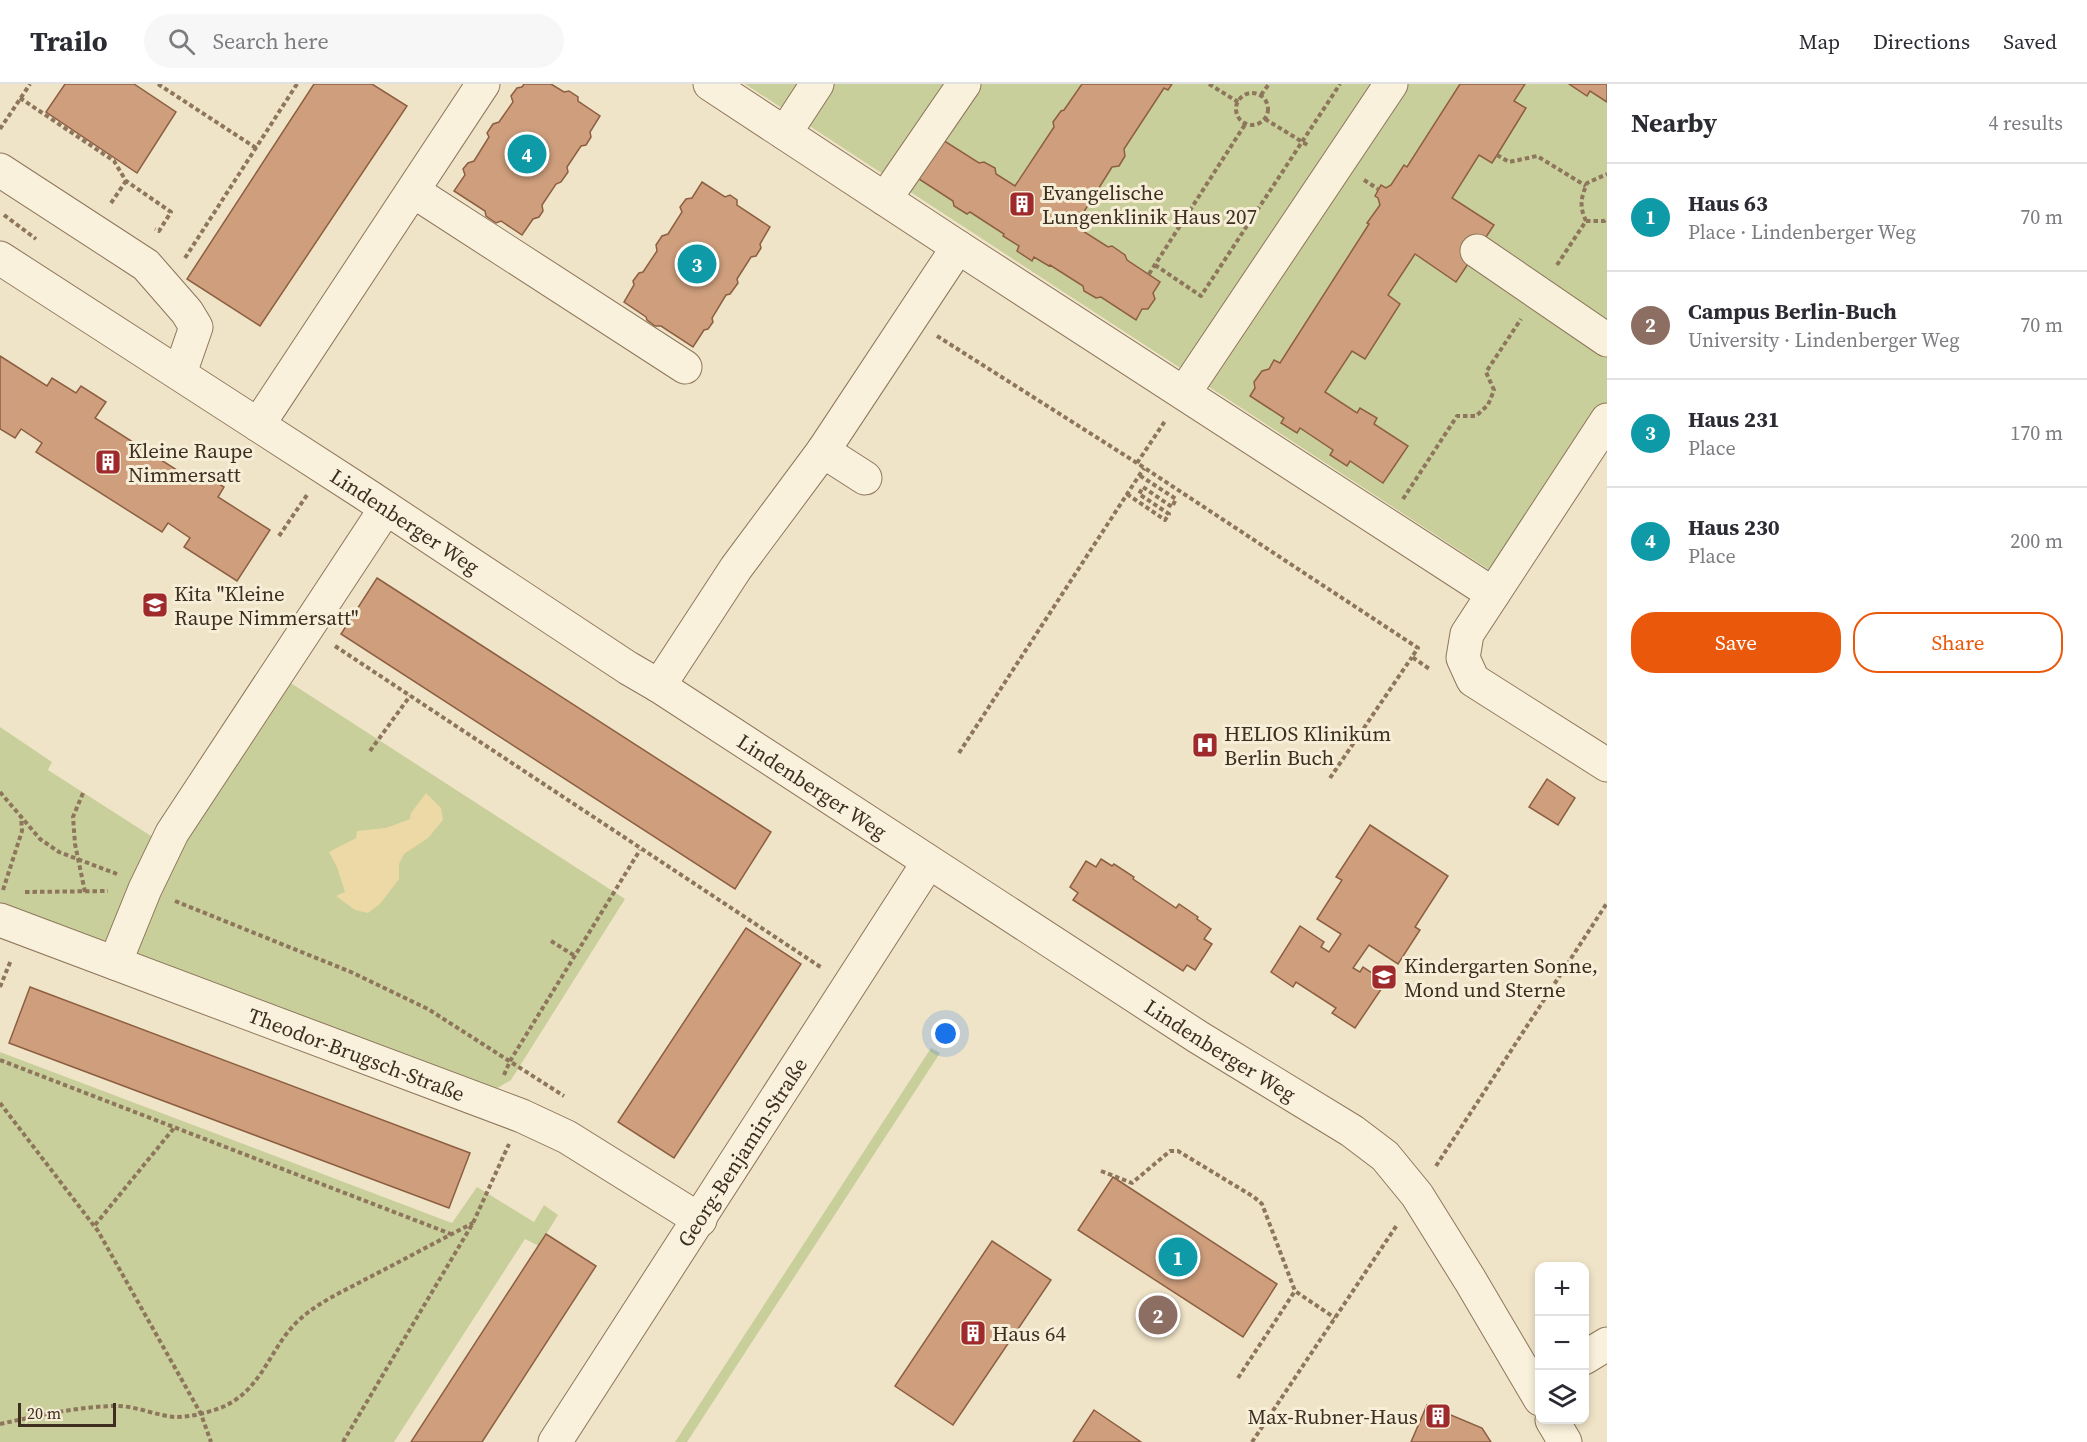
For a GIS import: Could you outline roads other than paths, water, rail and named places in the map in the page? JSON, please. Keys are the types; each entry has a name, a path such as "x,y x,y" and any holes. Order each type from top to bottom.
{"street":[{"path":"258,425 483,84"},
{"path":"710,84 1493,594"},
{"path":"785,133 817,84"},
{"path":"885,199 964,84"},
{"path":"1184,393 1391,84"},
{"path":"0,170 146,265 187,312 196,327 180,373"},
{"path":"413,191 685,367"},
{"path":"659,687 736,568 823,451 958,247"},
{"path":"1477,251 1607,340"},
{"name":"Lindenberger Weg","path":"0,258 180,373 928,863 1198,1037 1352,1131 1385,1156 1417,1195 1535,1388"},
{"path":"1607,420 1467,634 1463,657 1473,680 1607,765"},
{"path":"823,451 865,478"},
{"path":"115,963 145,889 172,833 386,508"},
{"name":"Georg-Benjamin-Straße","path":"555,1442 928,863"},
{"name":"Theodor-Brugsch-Straße","path":"1,900 115,963 522,1116 567,1137 700,1220"},
{"path":"1589,1355 1607,1344"},
{"path":"1555,1424 1565,1442"}],"place":[{"name":"Haus 230","path":"527,154"},
{"name":"Evangelische Lungenklinik Haus 207","path":"1022,204"},
{"name":"Haus 231","path":"697,264"},
{"name":"Kleine Raupe Nimmersatt","path":"108,462"},
{"name":"Kita \"Kleine Raupe Nimmersatt\"","path":"155,605"},
{"name":"HELIOS Klinikum Berlin Buch","path":"1205,745"},
{"name":"Kindergarten Sonne, Mond und Sterne","path":"1384,977"},
{"name":"Haus 63","path":"1178,1257"},
{"name":"Campus Berlin-Buch","path":"1158,1315"},
{"name":"Haus 64","path":"973,1333"},
{"name":"Max-Rubner-Haus","path":"1438,1416"}]}
